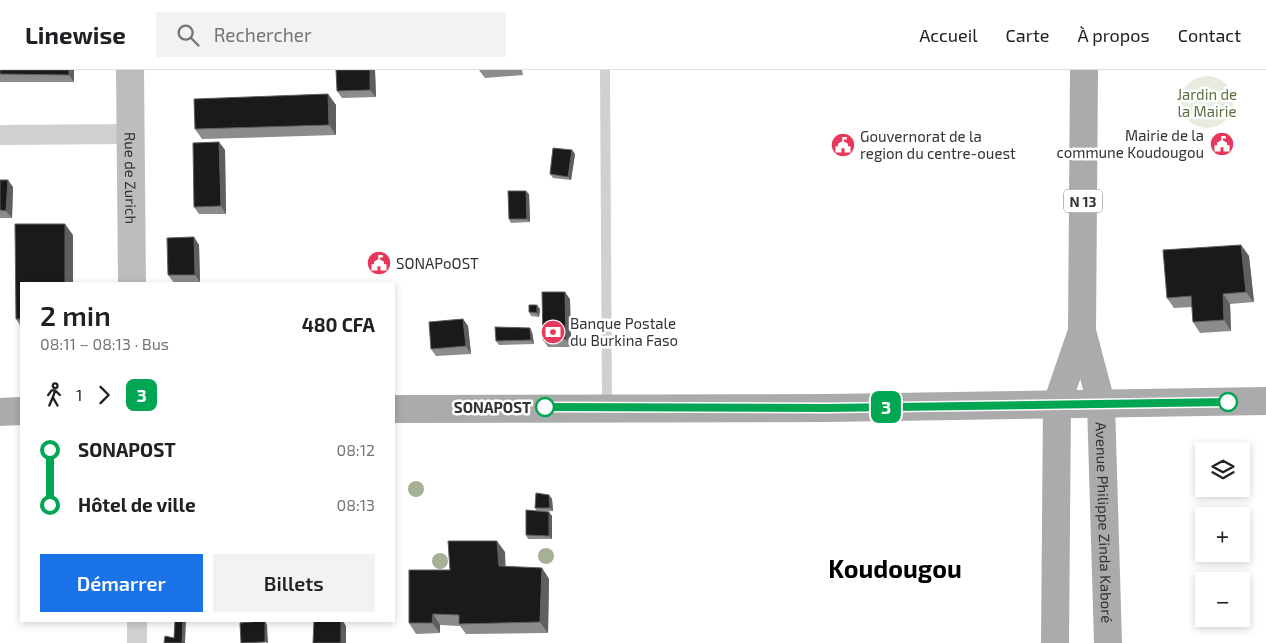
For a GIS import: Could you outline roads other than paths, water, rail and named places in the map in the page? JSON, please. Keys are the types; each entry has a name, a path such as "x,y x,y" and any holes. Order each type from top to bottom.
{"main road":[{"name":"Rue de Zurich","path":"130,70 132,282"},
{"name":"N 13","path":"1055,643 1080,404 1084,70"},
{"name":"N 13","path":"1080,404 1082,331"},
{"path":"395,408 607,406 827,408 1266,401"},
{"name":"Avenue Philippe Zinda Kaboré","path":"1080,404 1108,643"},
{"path":"0,412 20,412"}],"street":[{"path":"0,135 130,134"},
{"path":"137,622 137,643"}],"lane":[{"path":"605,70 607,406"}],"place":[{"name":"Mairie de la commune Koudougou","path":"1222,144"},
{"name":"Gouvernorat de la region du centre-ouest","path":"843,145"},
{"name":"SONAPoOST","path":"379,263"},
{"name":"Banque Postale du Burkina Faso","path":"553,332"},
{"name":"SONAPOST","path":"545,407"}],"district":[{"name":"Koudougou","path":"895,568"}],"park label":[{"name":"Jardin de la Mairie","path":"1207,102"}]}
